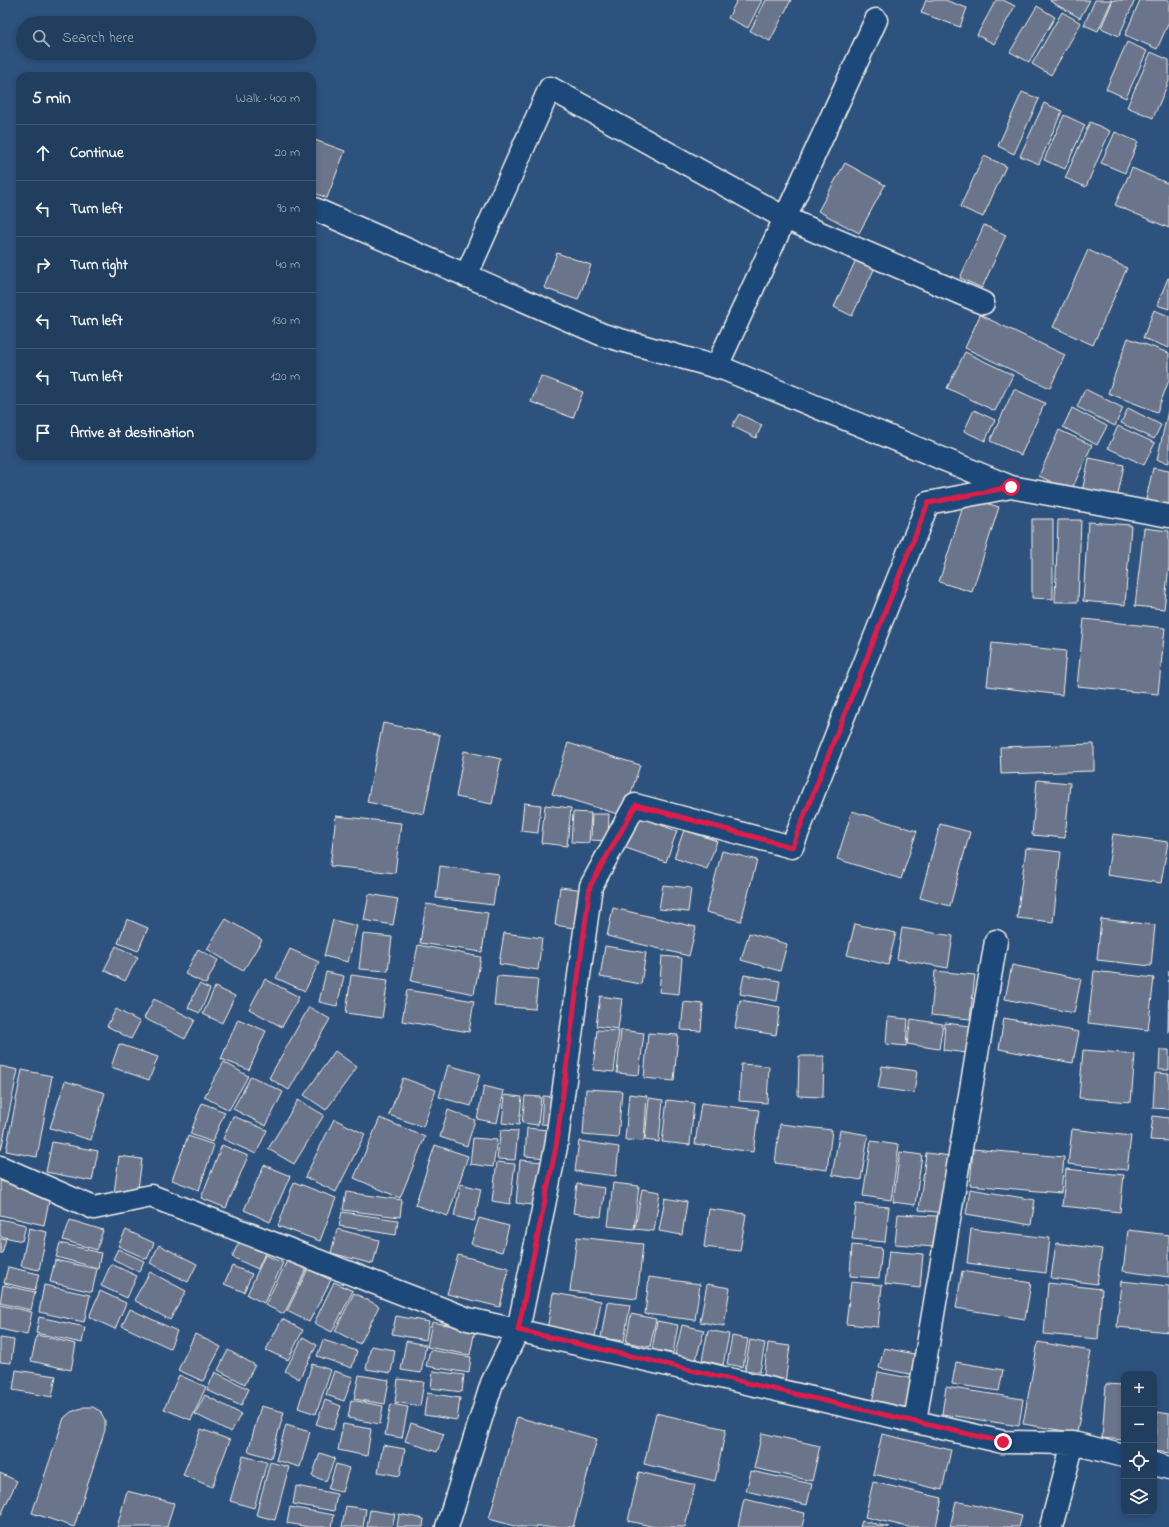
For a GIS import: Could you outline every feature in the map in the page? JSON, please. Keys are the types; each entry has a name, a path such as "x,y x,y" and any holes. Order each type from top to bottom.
{"street":[{"path":"876,20 717,366 1011,487 1169,516"},
{"path":"466,276 550,88 785,218 983,303"},
{"path":"316,210 603,335 727,370"},
{"path":"447,1527 492,1383 518,1330 556,1147 590,886 636,805 792,847 928,503 1011,487"},
{"path":"915,1421 996,941"},
{"path":"0,1167 94,1208 151,1196 468,1319 1003,1442 1073,1443 1121,1455"},
{"path":"1051,1527 1073,1443"},
{"path":"1157,1465 1169,1468"}],"building":[{"path":"737,0 762,0 748,28 728,18"},
{"path":"766,0 791,0 770,41 750,31"},
{"path":"926,0 945,0 967,8 960,27 921,13"},
{"path":"996,0 1003,0 1015,6 994,44 977,35"},
{"path":"1050,0 1090,0 1080,18"},
{"path":"1095,0 1112,0 1098,31 1084,25"},
{"path":"1113,0 1135,0 1119,36 1101,28"},
{"path":"1140,0 1169,0 1169,22 1157,49 1125,35"},
{"path":"1037,6 1055,17 1029,62 1010,52"},
{"path":"1062,12 1081,23 1051,75 1032,64"},
{"path":"1127,42 1147,51 1126,98 1106,89"},
{"path":"1151,52 1169,60 1169,81 1153,118 1127,107"},
{"path":"1022,92 1039,99 1014,154 998,146"},
{"path":"1044,103 1062,111 1039,164 1020,156"},
{"path":"1064,115 1085,125 1065,169 1044,160"},
{"path":"1090,122 1110,131 1086,187 1065,178"},
{"path":"1115,132 1138,142 1125,173 1101,163"},
{"path":"316,140 345,151 327,198 316,194"},
{"path":"984,156 1006,166 983,217 960,207"},
{"path":"845,163 885,185 859,233 818,211"},
{"path":"1132,168 1169,184 1169,228 1115,205"},
{"path":"984,225 1006,235 982,288 960,278"},
{"path":"1088,250 1127,268 1093,345 1053,327"},
{"path":"557,253 591,265 578,300 544,288"},
{"path":"859,253 878,261 852,316 834,307"},
{"path":"1169,278 1169,309 1157,305"},
{"path":"1154,310 1169,316 1169,348 1143,338"},
{"path":"980,315 1065,355 1050,388 965,348"},
{"path":"1128,338 1169,353 1169,380 1157,412 1108,393"},
{"path":"965,352 1013,375 995,411 947,388"},
{"path":"541,376 583,392 573,418 531,402"},
{"path":"1014,389 1045,403 1021,455 990,441"},
{"path":"1085,389 1123,408 1115,426 1077,407"},
{"path":"1169,406 1169,463 1157,460"},
{"path":"1072,408 1107,426 1097,445 1063,427"},
{"path":"1128,408 1161,425 1154,439 1121,423"},
{"path":"974,410 995,420 985,441 964,431"},
{"path":"739,414 762,425 756,438 732,426"},
{"path":"1118,426 1155,443 1144,465 1108,448"},
{"path":"1059,430 1092,445 1071,491 1039,476"},
{"path":"1089,458 1124,465 1117,499 1082,492"},
{"path":"1153,468 1169,471 1169,508 1145,504"},
{"path":"966,497 999,507 972,592 939,582"},
{"path":"1032,519 1053,519 1053,599 1032,598"},
{"path":"1058,520 1081,520 1078,602 1055,602"},
{"path":"1088,522 1131,525 1125,605 1083,601"},
{"path":"1144,528 1169,531 1169,566 1164,609 1135,606"},
{"path":"1084,619 1165,628 1158,694 1077,686"},
{"path":"992,643 1066,651 1062,695 987,686"},
{"path":"383,723 440,735 424,814 367,802"},
{"path":"568,743 640,765 624,816 552,794"},
{"path":"1094,744 1094,771 1001,774 1000,747"},
{"path":"464,751 501,759 492,804 456,797"},
{"path":"1037,780 1070,783 1065,838 1032,835"},
{"path":"524,803 541,805 538,833 521,831"},
{"path":"545,805 571,808 567,846 541,843"},
{"path":"852,811 917,831 901,879 837,859"},
{"path":"573,812 591,813 589,843 571,842"},
{"path":"592,814 609,814 608,841 591,840"},
{"path":"634,815 677,831 666,862 623,847"},
{"path":"336,816 401,823 395,873 330,866"},
{"path":"940,824 970,832 950,906 920,898"},
{"path":"684,830 717,841 707,869 674,858"},
{"path":"1113,834 1168,842 1161,883 1107,875"},
{"path":"1026,848 1061,852 1053,922 1017,918"},
{"path":"722,851 757,860 741,921 706,912"},
{"path":"440,866 498,874 493,905 436,898"},
{"path":"663,885 691,888 688,912 659,909"},
{"path":"560,887 585,890 580,929 555,925"},
{"path":"369,894 398,899 393,925 364,920"},
{"path":"426,904 488,913 482,952 420,943"},
{"path":"613,908 696,927 689,956 607,936"},
{"path":"127,919 148,928 138,951 118,943"},
{"path":"226,919 262,940 243,971 207,949"},
{"path":"1101,919 1155,925 1151,966 1097,960"},
{"path":"333,920 357,926 348,962 324,956"},
{"path":"855,924 896,933 888,965 847,955"},
{"path":"902,928 953,936 948,968 897,959"},
{"path":"504,933 542,938 538,970 499,964"},
{"path":"749,933 787,944 780,971 741,960"},
{"path":"363,934 392,937 388,971 359,969"},
{"path":"418,945 481,957 474,994 411,981"},
{"path":"116,946 138,957 125,981 104,970"},
{"path":"605,946 646,953 641,984 600,977"},
{"path":"198,949 218,960 206,984 185,974"},
{"path":"290,949 319,962 305,991 276,978"},
{"path":"662,956 682,958 679,994 659,992"},
{"path":"1012,965 1081,979 1074,1013 1005,999"},
{"path":"935,971 975,975 970,1019 931,1015"},
{"path":"1094,971 1154,978 1148,1030 1088,1023"},
{"path":"1169,971 1169,1032 1168,1032"},
{"path":"326,972 344,976 337,1006 319,1002"},
{"path":"351,975 388,980 382,1018 346,1013"},
{"path":"744,975 780,981 777,1001 740,994"},
{"path":"497,976 538,979 535,1009 494,1006"},
{"path":"265,979 299,997 282,1027 249,1009"},
{"path":"199,984 210,989 200,1013 188,1008"},
{"path":"215,987 235,996 222,1023 203,1014"},
{"path":"407,990 474,1001 469,1032 402,1021"},
{"path":"600,996 622,999 618,1029 596,1026"},
{"path":"154,999 195,1020 185,1039 144,1018"},
{"path":"740,1000 780,1007 776,1035 735,1028"},
{"path":"684,1002 703,1004 701,1031 681,1030"},
{"path":"309,1007 330,1019 289,1090 269,1078"},
{"path":"116,1009 140,1022 131,1039 107,1026"},
{"path":"888,1017 908,1019 906,1046 886,1044"},
{"path":"1004,1018 1079,1032 1073,1063 999,1049"},
{"path":"238,1019 266,1031 249,1070 221,1059"},
{"path":"911,1019 943,1024 939,1049 907,1044"},
{"path":"945,1023 970,1026 967,1053 943,1050"},
{"path":"597,1030 619,1031 614,1072 593,1070"},
{"path":"621,1030 644,1033 639,1075 617,1073"},
{"path":"648,1033 678,1035 674,1081 644,1078"},
{"path":"119,1044 158,1057 149,1080 111,1067"},
{"path":"1083,1050 1135,1054 1131,1102 1079,1098"},
{"path":"1160,1050 1169,1050 1169,1070 1159,1070"},
{"path":"335,1051 357,1067 326,1110 304,1095"},
{"path":"799,1056 824,1056 823,1097 798,1096"},
{"path":"224,1062 248,1076 229,1110 204,1097"},
{"path":"741,1064 769,1066 767,1103 739,1101"},
{"path":"448,1065 480,1074 471,1106 439,1097"},
{"path":"0,1066 18,1070 1,1150 0,1150"},
{"path":"882,1066 917,1071 914,1093 878,1088"},
{"path":"22,1070 52,1076 37,1157 6,1151"},
{"path":"1155,1073 1169,1074 1169,1109 1153,1108"},
{"path":"251,1076 283,1092 266,1126 233,1109"},
{"path":"403,1078 436,1090 423,1127 389,1115"},
{"path":"65,1081 105,1093 91,1140 50,1128"},
{"path":"484,1086 504,1091 497,1123 477,1119"},
{"path":"586,1089 622,1091 618,1138 583,1135"},
{"path":"629,1094 647,1096 644,1141 625,1140"},
{"path":"505,1095 522,1097 519,1125 502,1123"},
{"path":"525,1096 541,1097 538,1125 522,1123"},
{"path":"543,1096 558,1097 555,1125 541,1124"},
{"path":"649,1098 663,1100 659,1142 645,1140"},
{"path":"298,1100 324,1115 294,1164 268,1149"},
{"path":"667,1100 694,1103 690,1145 662,1142"},
{"path":"202,1103 225,1112 212,1142 190,1134"},
{"path":"701,1103 759,1110 753,1152 695,1144"},
{"path":"448,1110 475,1120 467,1146 440,1137"},
{"path":"233,1116 267,1130 256,1154 223,1139"},
{"path":"1153,1116 1169,1118 1169,1141 1150,1140"},
{"path":"380,1118 425,1137 400,1198 354,1178"},
{"path":"334,1119 365,1134 336,1192 305,1177"},
{"path":"780,1124 832,1130 827,1170 775,1163"},
{"path":"527,1128 549,1130 546,1158 525,1156"},
{"path":"1072,1129 1131,1136 1127,1170 1068,1164"},
{"path":"501,1130 518,1131 515,1160 497,1159"},
{"path":"840,1130 868,1135 861,1180 832,1175"},
{"path":"188,1136 214,1145 199,1190 172,1180"},
{"path":"473,1138 497,1140 493,1167 470,1164"},
{"path":"579,1141 619,1147 616,1176 575,1171"},
{"path":"871,1141 899,1145 891,1200 863,1196"},
{"path":"52,1142 98,1151 92,1181 46,1172"},
{"path":"222,1145 248,1156 226,1208 201,1198"},
{"path":"435,1145 468,1156 448,1216 415,1205"},
{"path":"973,1149 1064,1157 1061,1193 970,1185"},
{"path":"900,1152 922,1155 915,1205 893,1202"},
{"path":"926,1153 951,1156 944,1213 919,1210"},
{"path":"119,1156 142,1159 137,1196 114,1193"},
{"path":"520,1160 544,1162 540,1206 516,1203"},
{"path":"497,1162 515,1164 510,1204 492,1201"},
{"path":"264,1165 290,1176 270,1222 244,1210"},
{"path":"1066,1169 1124,1175 1120,1212 1062,1206"},
{"path":"0,1181 51,1192 44,1225 0,1215"},
{"path":"294,1182 336,1198 320,1241 278,1226"},
{"path":"613,1183 639,1186 634,1229 608,1226"},
{"path":"461,1184 481,1189 474,1221 454,1216"},
{"path":"577,1184 605,1188 601,1217 573,1213"},
{"path":"642,1189 660,1192 654,1231 635,1229"},
{"path":"970,1189 1035,1200 1031,1225 966,1214"},
{"path":"346,1192 402,1200 400,1217 343,1210"},
{"path":"665,1198 687,1202 682,1235 659,1231"},
{"path":"856,1204 889,1207 885,1242 852,1239"},
{"path":"709,1209 746,1214 740,1251 704,1247"},
{"path":"342,1212 398,1220 396,1235 339,1226"},
{"path":"898,1214 937,1216 934,1247 895,1244"},
{"path":"479,1218 509,1226 502,1252 471,1244"},
{"path":"0,1219 26,1225 22,1241 0,1236"},
{"path":"70,1220 103,1230 97,1250 63,1240"},
{"path":"29,1228 47,1232 39,1270 21,1266"},
{"path":"337,1229 379,1240 373,1264 331,1253"},
{"path":"971,1229 1050,1238 1046,1273 967,1263"},
{"path":"126,1230 154,1243 147,1259 118,1246"},
{"path":"1128,1230 1169,1235 1169,1277 1123,1271"},
{"path":"577,1237 643,1244 637,1299 570,1291"},
{"path":"0,1238 6,1239 2,1253 0,1253"},
{"path":"239,1242 265,1253 258,1269 232,1257"},
{"path":"60,1243 101,1253 98,1268 56,1257"},
{"path":"1056,1243 1102,1249 1097,1284 1051,1278"},
{"path":"159,1245 197,1264 188,1282 150,1263"},
{"path":"852,1245 882,1248 879,1278 850,1276"},
{"path":"118,1249 144,1261 139,1272 113,1259"},
{"path":"889,1251 923,1254 920,1288 885,1284"},
{"path":"265,1255 283,1263 264,1303 247,1295"},
{"path":"458,1255 509,1268 500,1307 447,1294"},
{"path":"288,1259 307,1268 284,1314 265,1305"},
{"path":"55,1260 97,1269 92,1292 50,1282"},
{"path":"111,1264 137,1276 127,1298 101,1286"},
{"path":"232,1266 252,1274 244,1292 224,1284"},
{"path":"8,1267 39,1274 35,1290 4,1283"},
{"path":"308,1269 331,1280 309,1322 287,1311"},
{"path":"962,1271 1031,1283 1025,1319 956,1308"},
{"path":"150,1272 186,1291 170,1320 134,1300"},
{"path":"649,1277 700,1284 695,1320 645,1314"},
{"path":"1121,1281 1169,1286 1169,1332 1117,1327"},
{"path":"334,1282 353,1291 332,1332 314,1323"},
{"path":"851,1282 882,1285 878,1327 846,1324"},
{"path":"1048,1283 1102,1289 1098,1339 1044,1334"},
{"path":"707,1284 730,1288 724,1326 700,1322"},
{"path":"3,1285 35,1292 31,1310 0,1303"},
{"path":"44,1285 90,1295 84,1322 39,1312"},
{"path":"100,1291 126,1303 115,1329 89,1317"},
{"path":"354,1293 379,1306 360,1344 335,1331"},
{"path":"553,1293 601,1301 595,1337 547,1330"},
{"path":"607,1302 630,1305 624,1341 601,1338"},
{"path":"0,1305 32,1312 27,1335 0,1329"},
{"path":"130,1309 177,1331 170,1348 122,1326"},
{"path":"631,1314 656,1319 650,1347 626,1342"},
{"path":"396,1316 429,1322 426,1340 392,1334"},
{"path":"39,1317 85,1327 82,1343 36,1333"},
{"path":"282,1319 303,1330 288,1360 266,1350"},
{"path":"657,1321 678,1325 673,1353 652,1350"},
{"path":"432,1322 475,1330 470,1355 427,1347"},
{"path":"682,1325 704,1330 696,1360 675,1355"},
{"path":"708,1330 729,1334 723,1365 702,1360"},
{"path":"195,1334 221,1347 203,1381 178,1370"},
{"path":"37,1335 76,1344 71,1370 31,1361"},
{"path":"732,1336 748,1339 743,1367 727,1364"},
{"path":"303,1337 317,1345 299,1379 285,1371"},
{"path":"0,1338 14,1340 11,1363 0,1362"},
{"path":"323,1340 357,1351 352,1368 317,1356"},
{"path":"750,1340 765,1343 760,1372 745,1370"},
{"path":"406,1341 426,1345 421,1373 401,1370"},
{"path":"1038,1342 1091,1351 1077,1433 1023,1424"},
{"path":"768,1343 790,1346 785,1383 763,1380"},
{"path":"371,1346 395,1350 391,1373 366,1369"},
{"path":"884,1348 919,1355 915,1375 879,1368"},
{"path":"228,1350 255,1365 245,1384 218,1370"},
{"path":"430,1350 471,1357 469,1373 426,1366"},
{"path":"956,1362 1003,1370 999,1391 952,1384"},
{"path":"312,1364 331,1370 316,1414 298,1408"},
{"path":"16,1370 56,1376 52,1397 13,1390"},
{"path":"334,1371 353,1377 344,1401 326,1395"},
{"path":"433,1371 464,1375 462,1392 431,1388"},
{"path":"215,1372 249,1389 241,1406 207,1390"},
{"path":"878,1372 915,1379 909,1410 872,1403"},
{"path":"179,1375 206,1387 191,1420 164,1409"},
{"path":"359,1375 389,1380 385,1404 354,1399"},
{"path":"398,1379 424,1382 420,1406 395,1402"},
{"path":"1106,1384 1121,1385 1121,1440 1102,1438"},
{"path":"946,1387 1023,1399 1019,1426 942,1414"},
{"path":"427,1393 460,1398 457,1420 424,1415"},
{"path":"205,1395 241,1414 231,1432 195,1414"},
{"path":"325,1400 341,1406 333,1430 316,1424"},
{"path":"351,1400 383,1406 380,1424 348,1418"},
{"path":"391,1404 408,1407 402,1438 385,1435"},
{"path":"261,1406 284,1412 271,1458 248,1451"},
{"path":"84,1407 93,1407 100,1411 105,1420 105,1430 74,1527 32,1513 64,1418 71,1412"},
{"path":"1157,1412 1169,1414 1169,1453 1157,1451"},
{"path":"656,1413 726,1429 715,1481 644,1464"},
{"path":"517,1417 597,1439 573,1527 518,1527 489,1519"},
{"path":"411,1423 444,1434 437,1452 405,1441"},
{"path":"343,1424 371,1429 367,1456 338,1450"},
{"path":"286,1425 310,1432 300,1467 276,1460"},
{"path":"201,1429 230,1440 212,1487 183,1475"},
{"path":"762,1433 820,1446 812,1481 754,1468"},
{"path":"882,1434 951,1450 942,1490 873,1474"},
{"path":"383,1445 405,1449 400,1476 378,1472"},
{"path":"320,1453 335,1458 326,1481 312,1476"},
{"path":"243,1456 267,1462 254,1508 230,1501"},
{"path":"270,1462 289,1467 275,1520 256,1515"},
{"path":"336,1464 349,1468 342,1492 328,1489"},
{"path":"751,1471 812,1484 807,1505 746,1491"},
{"path":"639,1472 695,1485 685,1527 655,1527 628,1521"},
{"path":"0,1473 17,1481 0,1517"},
{"path":"873,1482 942,1498 936,1527 908,1527 865,1517"},
{"path":"296,1486 337,1494 334,1511 293,1504"},
{"path":"127,1491 174,1503 167,1527 117,1527"},
{"path":"744,1499 805,1513 802,1527 738,1527"},
{"path":"956,1501 1022,1516 1019,1527 950,1527"},
{"path":"346,1506 366,1509 363,1527 342,1527"},
{"path":"290,1507 334,1515 332,1527 309,1527 287,1523"},
{"path":"370,1510 395,1514 392,1527 367,1527"},
{"path":"399,1514 424,1519 423,1527 397,1527"},
{"path":"862,1521 889,1527 860,1527"}],"route":[{"path":"1003,1442 518,1330 556,1147 590,886 636,805 792,847 928,503 1011,487"}]}
